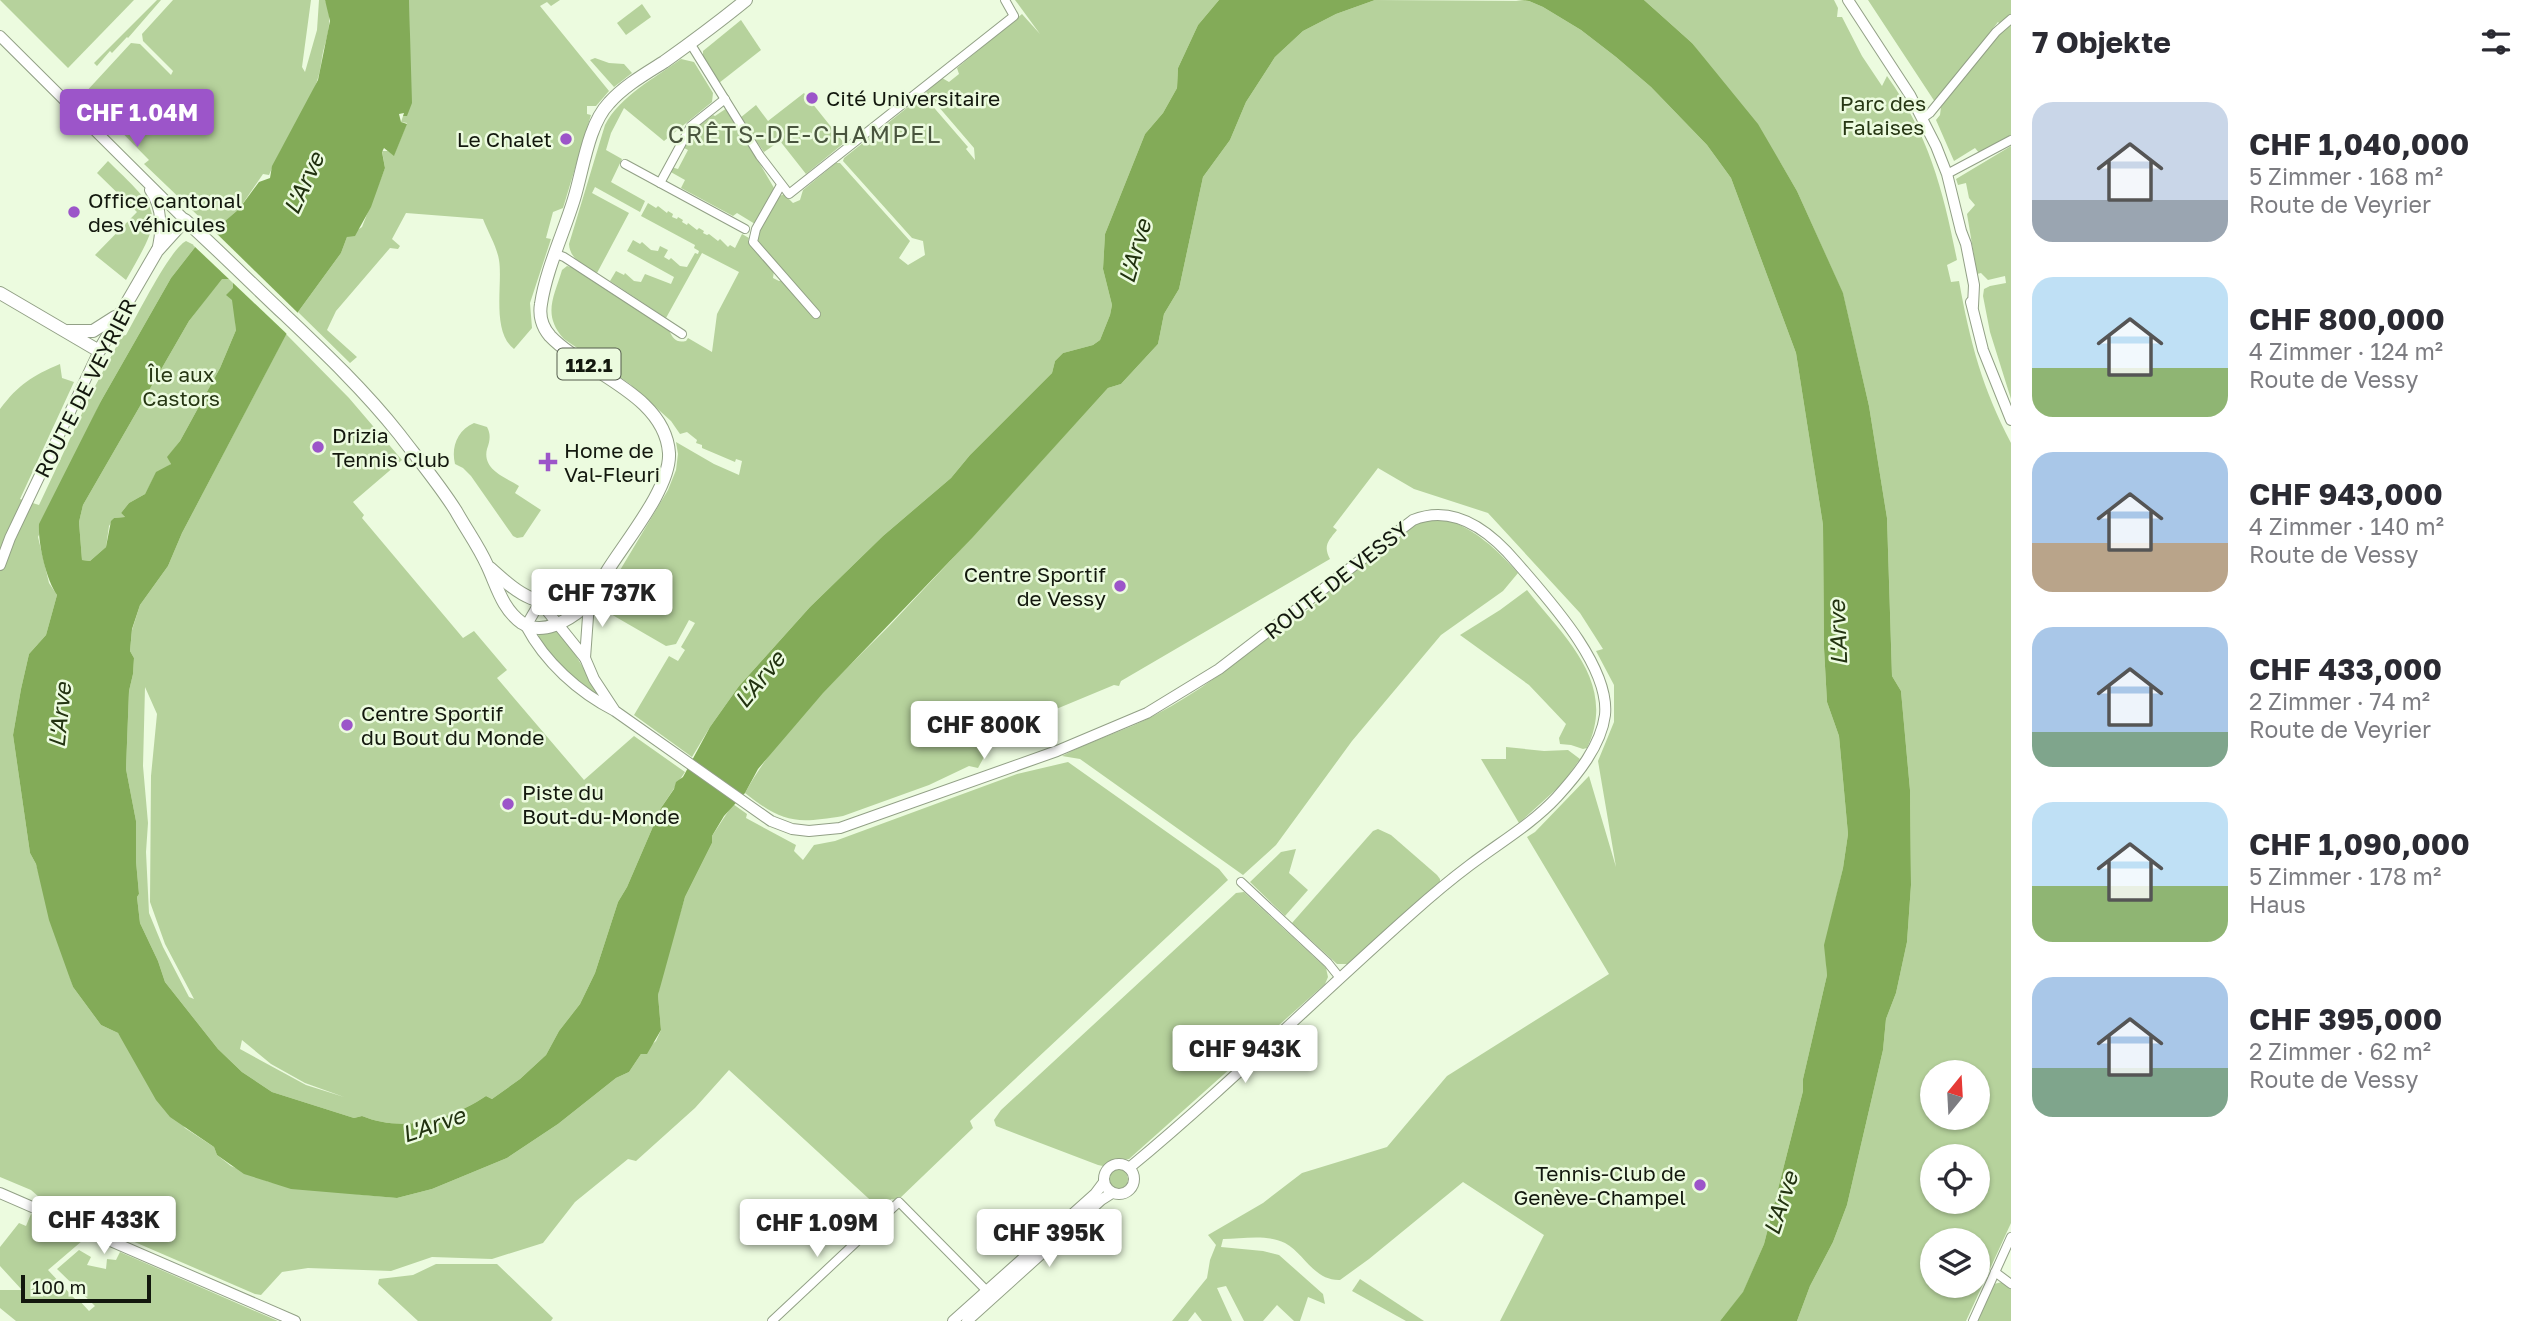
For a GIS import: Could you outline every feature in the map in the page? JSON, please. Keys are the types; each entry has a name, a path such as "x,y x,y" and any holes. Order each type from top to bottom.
{"main road":[{"name":"112.1","path":"558,625 589,603 597,593 604,575 623,549 661,485 668,461 667,443 659,424 637,400 548,334 540,307 602,110 616,96 746,0"},
{"path":"185,220 306,335 396,431 445,495 487,565 495,588 513,616 526,626 536,628 558,625"},
{"name":"ROUTE DE VEYRIER","path":"99,351 157,251 185,220"},
{"path":"0,293 99,351"},
{"path":"64,330 82,333 95,330 120,313"},
{"path":"487,565 515,590 540,602"},
{"name":"112.1","path":"540,602 565,598 604,575"}],"street":[{"path":"690,43 789,194 1014,16 1005,0"},
{"path":"1848,0 1923,118 1947,174 1966,244 1974,285 1973,306 1983,350 2011,420"},
{"path":"1923,118 1930,113 1996,32 2011,19"},
{"path":"0,36 185,220"},
{"path":"660,183 691,125 725,99"},
{"path":"1947,174 2011,140"},
{"path":"625,164 745,229"},
{"path":"139,173 154,195 159,211 157,251"},
{"path":"781,185 755,229 753,242 816,314"},
{"path":"556,254 682,334"},
{"name":"ROUTE DE VEYRIER","path":"0,565 99,351"},
{"name":"ROUTE DE VESSY","path":"615,711 778,824 816,832 840,828 995,774 1125,723 1163,705 1219,669 1404,526 1431,514 1454,516 1474,525 1498,542 1558,614 1585,651 1599,676 1604,693 1604,718 1588,757 1556,798 1524,827 1448,881 1129,1168"},
{"path":"540,602 585,658 594,680 615,711 598,702 545,657 526,626 540,602"},
{"path":"585,658 589,603"},
{"path":"1241,882 1328,963 1340,978"},
{"path":"953,1321 990,1295 1101,1200 1112,1193 1123,1194 1130,1189 1134,1178 1129,1168 1118,1164 1111,1166 1105,1172 1104,1182 1095,1194 990,1295 967,1321"},
{"path":"1104,1182 1112,1193"},
{"path":"0,1193 295,1321"},
{"path":"772,1321 900,1202 990,1295"},
{"path":"1973,1321 2011,1237"},
{"path":"1995,1272 2011,1284"}],"green space":[{"path":"0,0 134,0 68,68"},
{"path":"157,0 161,0 128,38 112,53 110,51 97,66 94,63"},
{"path":"173,0 311,0 302,67 305,72 317,30 319,0 325,0 329,13 328,32 311,96 269,175 263,174 239,209 214,231 144,164 149,160 84,94 131,43 140,44 171,75 173,71 143,41 142,34"},
{"path":"409,0 560,0 551,6 547,2 540,6 609,91 596,106 587,106 587,114 591,115 563,208 553,212 546,238 551,239 530,303 532,328 514,349 507,341 500,319 499,260 483,219 406,213 392,239 400,246 398,249 390,248 336,311 327,330 357,357 350,363 298,312 341,253 347,237 362,227 385,168 382,151 394,155 407,123 401,122 403,116 407,116 410,79"},
{"path":"1015,0 1219,0 1198,25 1178,68 1177,88 1163,113 1145,134 1105,234 1103,269 1112,305 1100,340 1093,345 1063,353 1055,361 1052,373 970,455 951,478 883,536 810,607 739,686 692,757 634,715 669,656 678,661 685,650 681,647 695,623 689,620 676,644 666,646 609,613 603,605 604,597 668,490 676,470 676,442 739,475 742,461 736,459 735,462 702,448 687,432 680,434 671,421 630,384 564,339 553,322 552,314 553,297 562,270 567,266 571,267 669,330 675,340 686,341 688,338 712,352 717,314 739,272 702,253 666,318 610,281 616,271 624,275 625,273 634,281 641,282 645,274 671,284 674,277 627,251 633,240 640,244 642,242 651,250 658,251 660,246 668,250 664,257 669,260 671,258 680,266 687,267 695,253 698,254 695,245 641,216 648,203 667,213 668,211 673,214 672,217 678,217 687,225 688,223 697,230 699,228 718,241 720,239 728,247 730,245 735,248 742,234 749,238 748,241 774,271 773,278 779,281 782,280 757,241 757,236 778,197 784,194 793,203 800,200 803,190 836,163 840,163 910,241 899,258 908,265 925,255 923,241 912,238 843,161 844,158 923,95 968,147 966,149 975,160 974,148 926,92 942,78 949,82 959,74 957,68 1022,14 1040,34"},
{"path":"1375,0 1529,1 1581,30 1616,57 1651,87 1707,145 1731,178 1796,353 1823,525 1827,702 1839,736 1848,834 1825,945 1827,975 1803,1079 1803,1091 1764,1244 1743,1293 1720,1321 1500,1321 1544,1235 1463,1182 1340,1280 1323,1276 1292,1248 1278,1240 1223,1239 1221,1247 1279,1255 1323,1294 1325,1304 1308,1297 1300,1321 1294,1321 1277,1305 1263,1321 1244,1321 1226,1286 1217,1288 1232,1321 1202,1321 1195,1312 1188,1321 1172,1321 1207,1278 1216,1245 1208,1235 1263,1203 1302,1173 1387,1147 1447,1076 1609,974 1527,837 1589,776 1616,867 1598,761 1614,722 1614,685 1596,651 1603,649 1580,613 1488,513 1414,489 1378,468 1333,527 1337,530 1327,547 1330,559 1121,681 1119,686 1114,685 1006,730 990,725 1004,743 989,748 978,768 969,766 929,785 843,816 827,819 801,820 780,816 745,793 775,747 812,704 919,595 1108,388 1121,384 1158,344 1164,314 1179,289 1203,177 1230,140 1246,102 1275,57 1303,31 1336,14"},
{"name":"Parc des Falaises","path":"1644,0 1834,0 1838,8 1837,17 1842,17 1862,56 1882,86 1887,76 1924,142 1940,187 1957,260 1947,265 1951,282 1959,281 1978,364 1992,403 2011,443 2011,1223 1990,1269 1990,1228 1920,1228 1920,1298 1977,1298 1966,1321 1797,1321 1847,1205 1883,1050 1886,1019 1896,993 1907,942 1911,885 1910,790 1901,691 1892,676 1887,518 1869,406 1843,294 1797,191 1780,162 1692,43"},
{"path":"1868,0 2011,0 2011,17 2001,25 1998,22 1935,102"},
{"path":"642,4 651,17 626,35 617,23"},
{"path":"741,20 761,50 719,83 703,57 703,51"},
{"path":"2011,23 2011,136 1980,154 1975,148 1954,161 1936,120 1941,107 1999,34"},
{"path":"595,58 624,64 632,73 614,87 590,60"},
{"path":"681,59 694,62 713,93 712,102 664,141 624,108 611,133 606,150 622,159 611,182 645,201 640,212 595,187 592,193 629,213 597,273 575,258 569,244 605,125 629,96"},
{"path":"804,93 844,143 806,174 780,141 764,152 740,118 756,105 768,121"},
{"path":"727,108 774,188 755,224 737,213 733,216 681,188 685,180 669,171 671,167 678,169 688,150 684,148 695,128"},
{"path":"2011,146 2011,399 1990,332 1983,296 1984,289 2006,283 2005,276 1988,280 1981,273 1977,274 1967,214 1975,205 1969,198 1966,183 1958,185 1956,179"},
{"path":"108,161 140,193 152,215 152,227 147,240 126,280 95,255 137,212 97,173"},
{"path":"186,241 196,246 171,278 101,401 38,537 49,583 57,595 46,635 29,654 13,735 30,853 36,864 73,987 101,1025 118,1033 185,1128 214,1147 217,1155 231,1166 269,1182 397,1198 432,1189 507,1158 558,1124 616,1078 629,1072 641,1054 656,1041 661,1030 658,995 662,974 685,897 712,843 712,836 733,804 747,814 746,818 796,845 794,851 803,860 814,845 835,841 1017,774 1068,762 1219,869 1228,880 970,1121 973,1128 898,1200 891,1199 880,1209 729,1070 695,1108 636,1161 628,1159 575,1202 543,1243 492,1259 432,1257 391,1271 308,1268 282,1272 261,1295 93,1224 67,1202 44,1203 36,1200 39,1197 31,1190 0,1177 0,409 13,393 27,382 60,364 62,378 74,382 20,499 39,505 92,392 122,336 126,335 171,256"},
{"name":"Île aux Castors","path":"221,279 230,279 233,282 236,330 220,368 180,441 168,457 171,464 154,477 145,494 129,503 121,513 125,517 114,518 109,526 106,547 90,561 82,560 79,522 83,505 189,321"},
{"name":"Centre Sportif du Bout du Monde","path":"286,334 349,398 402,460 353,502 364,515 362,518 463,638 474,631 507,670 497,678 584,780 634,736 685,772 661,808 618,902 595,973 580,1004 559,1031 546,1055 520,1079 492,1099 486,1096 457,1112 426,1121 394,1123 362,1116 354,1118 272,1092 242,1072 218,1049 165,982 140,923 137,897 136,821 126,769 129,691 134,658 130,651 132,630 140,605 168,566 182,533","holes":["145,687 157,714 151,776 150,902 165,944 194,999 189,997 149,913 146,852 148,823 143,766","242,1040 271,1064 305,1083 344,1097 306,1085 240,1049"]},
{"path":"474,423 487,427 490,438 486,456 491,467 519,486 515,493 541,510 523,537 513,536 471,476 455,464 454,452 459,435"},
{"path":"1445,519 1485,541 1518,573 1503,591 1441,635 1352,741 1276,845 1243,875 1080,759 1062,756 1144,721 1192,693 1295,616 1298,618 1324,597 1323,594 1413,525 1427,520"},
{"path":"1527,590 1570,644 1591,682 1596,702 1595,724 1587,748 1560,744 1559,738 1566,724 1529,685 1460,635"},
{"path":"558,631 576,655 600,697 574,678 538,640 539,633"},
{"path":"1506,747 1544,751 1568,750 1580,759 1562,784 1519,823 1481,759 1506,759"},
{"path":"1378,829 1391,835 1437,875 1440,882 1349,964 1337,964 1292,923 1373,831"},
{"path":"1296,849 1289,873 1308,890 1285,916 1250,882 1281,852"},
{"path":"1244,892 1326,968 1328,977 1325,984 1129,1159 1114,1159 1103,1166 1098,1165 996,1126 994,1120 1001,1110 1236,893"},
{"path":"1114,1169 1122,1169 1128,1179 1122,1189 1114,1189 1108,1183 1108,1175"},
{"path":"31,1214 82,1236 82,1241 48,1270 89,1311 95,1306 57,1269 79,1250 91,1257 87,1265 106,1269 107,1259 116,1260 120,1252 278,1321 16,1321 0,1308 0,1290 22,1290 0,1266 0,1247 19,1223 26,1226"},
{"path":"436,1264 497,1264 553,1318 551,1321 418,1321 378,1284 379,1279 413,1275"},
{"path":"1360,1279 1424,1321 1406,1321 1352,1291"},
{"path":"2002,1282 2011,1289 2011,1321 1978,1321 1994,1284"}],"water":[{"name":"L'Arve","path":"325,0 409,0 412,103 407,116 403,116 404,113 399,114 401,122 407,124 394,156 384,148 382,152 385,168 371,207 355,236 347,237 341,253 298,312 182,533 168,566 140,605 132,629 130,651 134,658 129,691 126,769 136,821 140,923 165,982 218,1049 242,1072 272,1092 354,1118 362,1116 378,1121 410,1123 457,1112 486,1096 492,1099 520,1079 546,1055 559,1031 580,1004 595,973 618,902 661,808 676,782 683,777 710,727 739,686 810,607 883,536 951,478 970,455 1052,373 1055,361 1063,353 1093,345 1100,340 1112,305 1103,269 1105,234 1145,134 1163,113 1177,88 1178,68 1198,25 1219,0 1375,0 1336,14 1303,31 1275,57 1246,102 1230,140 1203,177 1179,289 1164,314 1158,344 1121,384 1108,388 973,537 823,693 758,769 745,793 724,816 712,836 712,843 685,897 658,995 661,1030 647,1054 641,1054 629,1072 616,1078 558,1124 507,1158 432,1189 397,1198 291,1189 244,1174 217,1155 214,1147 170,1117 156,1100 118,1033 101,1025 73,987 49,920 36,864 30,853 13,735 29,654 46,635 57,595 43,561 39,524 101,401 171,278 196,246 239,209 259,182 270,178 272,166 318,80 330,21","holes":["222,279 230,279 233,288 226,295 232,300 236,330 220,368 180,441 167,457 171,464 156,472 145,494 129,503 121,513 125,517 111,521 106,547 90,561 82,560 79,522 83,505 189,321"]},
{"name":"L'Arve","path":"1516,0 1644,0 1692,43 1758,124 1797,191 1843,293 1869,406 1887,518 1892,676 1901,691 1910,790 1911,885 1907,942 1896,993 1886,1019 1883,1050 1847,1205 1797,1321 1720,1321 1743,1292 1764,1244 1803,1091 1803,1079 1827,975 1824,945 1843,868 1848,834 1839,736 1827,702 1823,525 1796,353 1731,178 1707,145 1651,87 1581,30 1543,7 1529,1"}],"pier":[{"path":"211,228 300,315 289,336 193,245"}],"place":[{"name":"Cité Universitaire","path":"812,98"},
{"name":"Le Chalet","path":"566,139"},
{"name":"Office cantonal des véhicules","path":"74,212"},
{"name":"Drizia Tennis Club","path":"318,447"},
{"name":"Home de Val-Fleuri","path":"548,462"},
{"name":"Centre Sportif de Vessy","path":"1120,586"},
{"name":"Centre Sportif du Bout du Monde","path":"347,725"},
{"name":"Piste du Bout-du-Monde","path":"508,804"},
{"name":"Tennis-Club de Genève-Champel","path":"1700,1185"}],"district":[{"name":"CRÊTS-DE-CHAMPEL","path":"805,133"}]}
